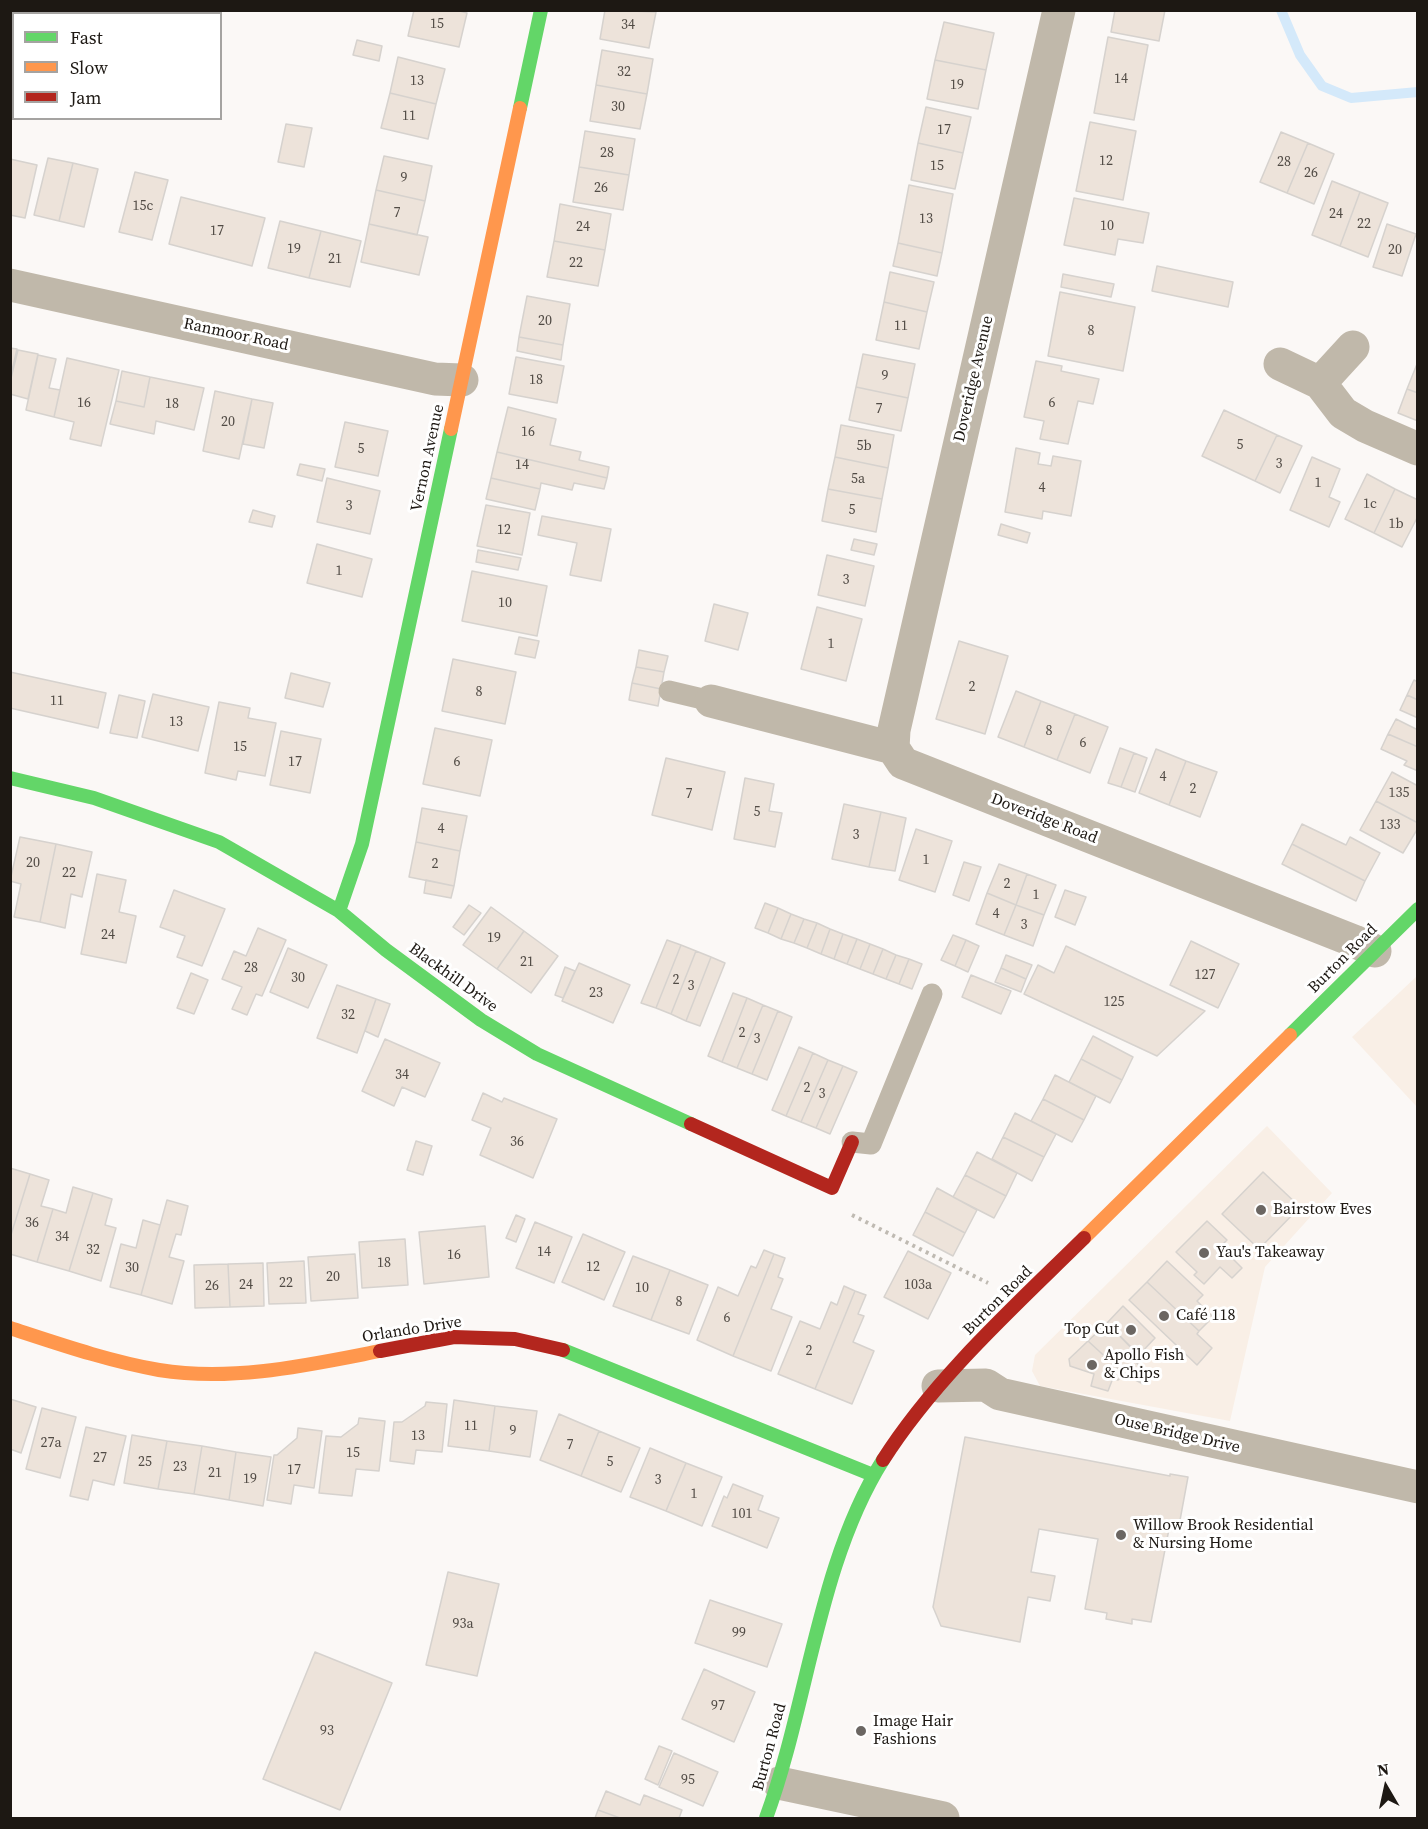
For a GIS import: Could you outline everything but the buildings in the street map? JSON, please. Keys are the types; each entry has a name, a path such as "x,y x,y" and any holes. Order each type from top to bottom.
{"street":[{"name":"Vernon Avenue","path":"339,911 362,844 541,10"},
{"name":"Doveridge Avenue","path":"892,748 894,730 1059,10"},
{"name":"Ranmoor Road","path":"10,285 435,379 462,380"},
{"path":"1320,383 1353,347"},
{"path":"1280,364 1320,383 1343,413 1365,426 1418,448"},
{"name":"Doveridge Road","path":"711,701 892,748 903,763 1375,951"},
{"name":"Blackhill Drive","path":"10,778 94,798 219,842 339,911 386,950 472,1013 537,1054 832,1188"},
{"name":"Burton Road","path":"766,1818 779,1783 830,1585 849,1528 873,1475 897,1437 938,1386 1020,1302 1418,909"},
{"path":"832,1188 852,1142"},
{"name":"Orlando Drive","path":"10,1328 105,1358 161,1370 225,1374 298,1367 454,1337 515,1339 565,1350 873,1475"},
{"name":"Ouse Bridge Drive","path":"938,1386 986,1385 1000,1394 1418,1487"},
{"path":"779,1783 943,1818"}],"lane":[{"path":"669,691 711,701"},
{"path":"852,1142 871,1144 932,994"}],"path":[{"path":"832,1188 852,1215 983,1280 1020,1302"}],"shaded area":[{"path":"1417,976 1417,1107 1352,1037"},
{"path":"1267,1126 1332,1193 1265,1267 1230,1421 1040,1386 1032,1371 1035,1355"}],"waterway":[{"path":"1281,10 1300,55 1322,86 1351,98 1418,92"}],"traffic: fast":[{"path":"520,108 541,10"},
{"path":"339,911 362,844 451,429"},
{"path":"10,778 94,798 219,842 339,911 386,950 481,1020 537,1054 691,1124"},
{"path":"1290,1035 1418,909"},
{"path":"563,1350 873,1475"},
{"path":"766,1818 793,1728 828,1588 861,1500 883,1460"}],"traffic: slow":[{"path":"451,429 520,108"},
{"path":"1084,1238 1290,1035"},
{"path":"10,1328 121,1362 187,1373 215,1374 270,1370 380,1351"}],"traffic: jam":[{"path":"691,1124 832,1188 852,1142"},
{"path":"883,1460 927,1400 951,1372 1084,1238"},
{"path":"380,1351 454,1337 515,1339 563,1350"}],"place":[{"name":"Bairstow Eves","path":"1261,1210"},
{"name":"Yau's Takeaway","path":"1204,1253"},
{"name":"Café 118","path":"1164,1316"},
{"name":"Top Cut","path":"1131,1330"},
{"name":"Apollo Fish & Chips","path":"1092,1365"},
{"name":"Willow Brook Residential & Nursing Home","path":"1121,1535"},
{"name":"Image Hair Fashions","path":"861,1731"}]}
